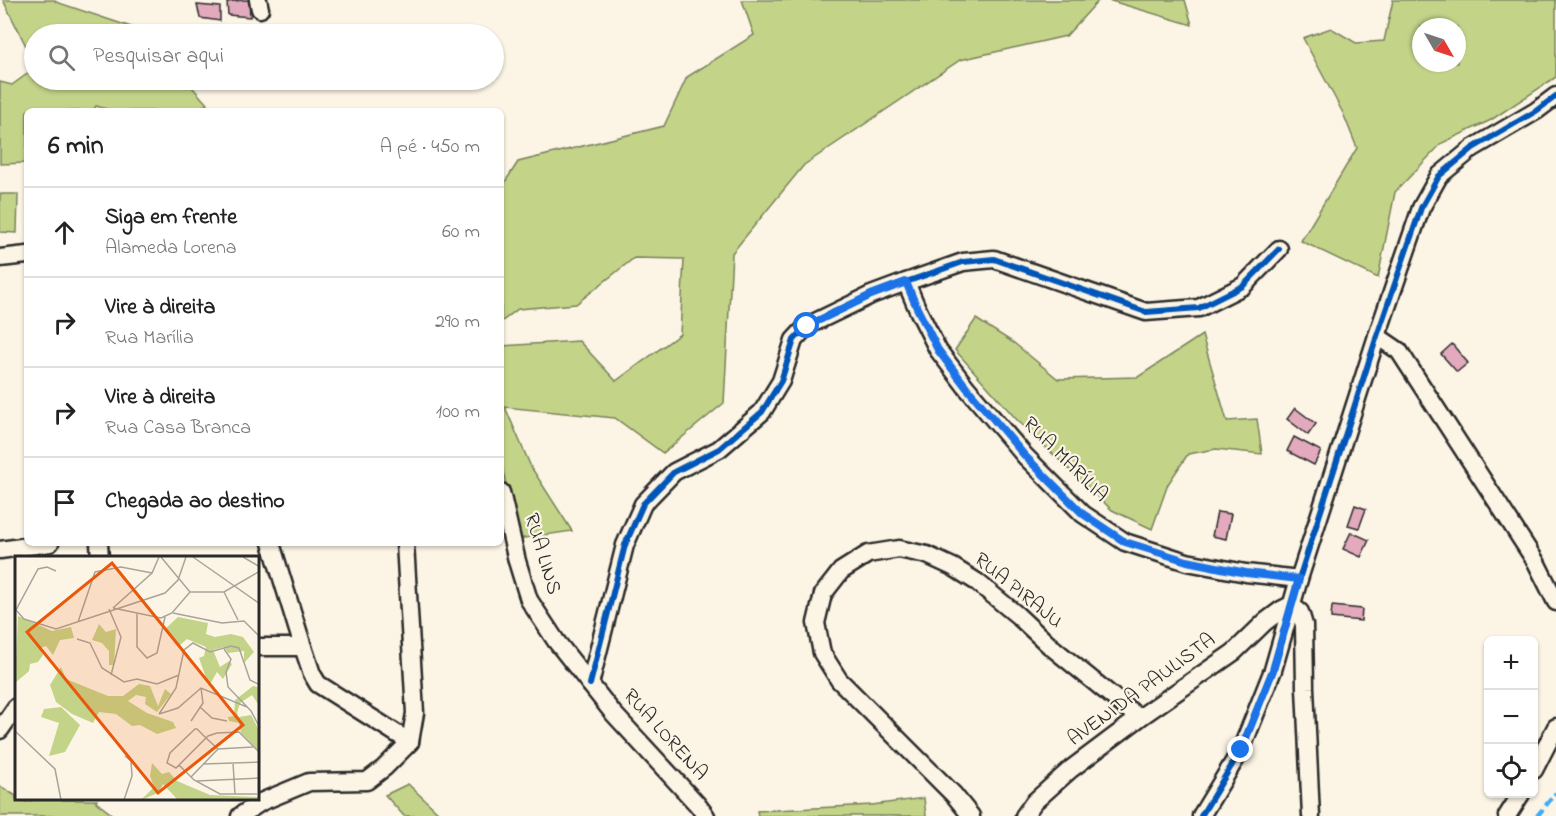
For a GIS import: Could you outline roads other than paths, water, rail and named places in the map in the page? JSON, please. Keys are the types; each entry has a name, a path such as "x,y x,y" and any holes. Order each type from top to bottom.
{"street":[{"path":"1201,816 1241,750 1273,670 1299,579 1377,336 1421,208 1439,176 1473,148 1536,111 1556,96"},
{"path":"590,684 625,545 643,504 674,472 719,449 762,412 781,381 794,340 807,326 871,295 906,282 963,262 994,259 1146,312 1199,308 1243,286 1279,249"},
{"path":"0,258 24,255"},
{"name":"RUA MARÍLIA","path":"906,282 938,350 1025,456 1083,514 1125,542 1187,561 1246,573 1299,579"},
{"path":"1377,336 1399,351 1536,562 1556,602"},
{"name":"RUA LINS","path":"504,505 529,600 556,641 590,684"},
{"path":"0,550 29,546"},
{"path":"272,546 312,674 318,684 410,742"},
{"path":"240,816 261,802 309,782 367,781 410,742 415,713 405,546"},
{"name":"RUA PIRAJU","path":"971,816 954,795 839,680 822,653 816,623 823,594 841,571 868,554 899,549 927,555 953,567 985,589 1049,645 1139,718"},
{"path":"1291,605 1300,612 1304,625 1311,816"},
{"name":"AVENIDA PAULISTA","path":"1024,816 1034,802 1071,769 1234,652 1265,622 1291,605"},
{"path":"260,647 303,647"},
{"name":"RUA LORENA","path":"590,684 613,713 698,804 706,816"},
{"path":"0,730 15,709"},
{"path":"1538,761 1556,727"},
{"path":"1507,816 1518,798"}]}
